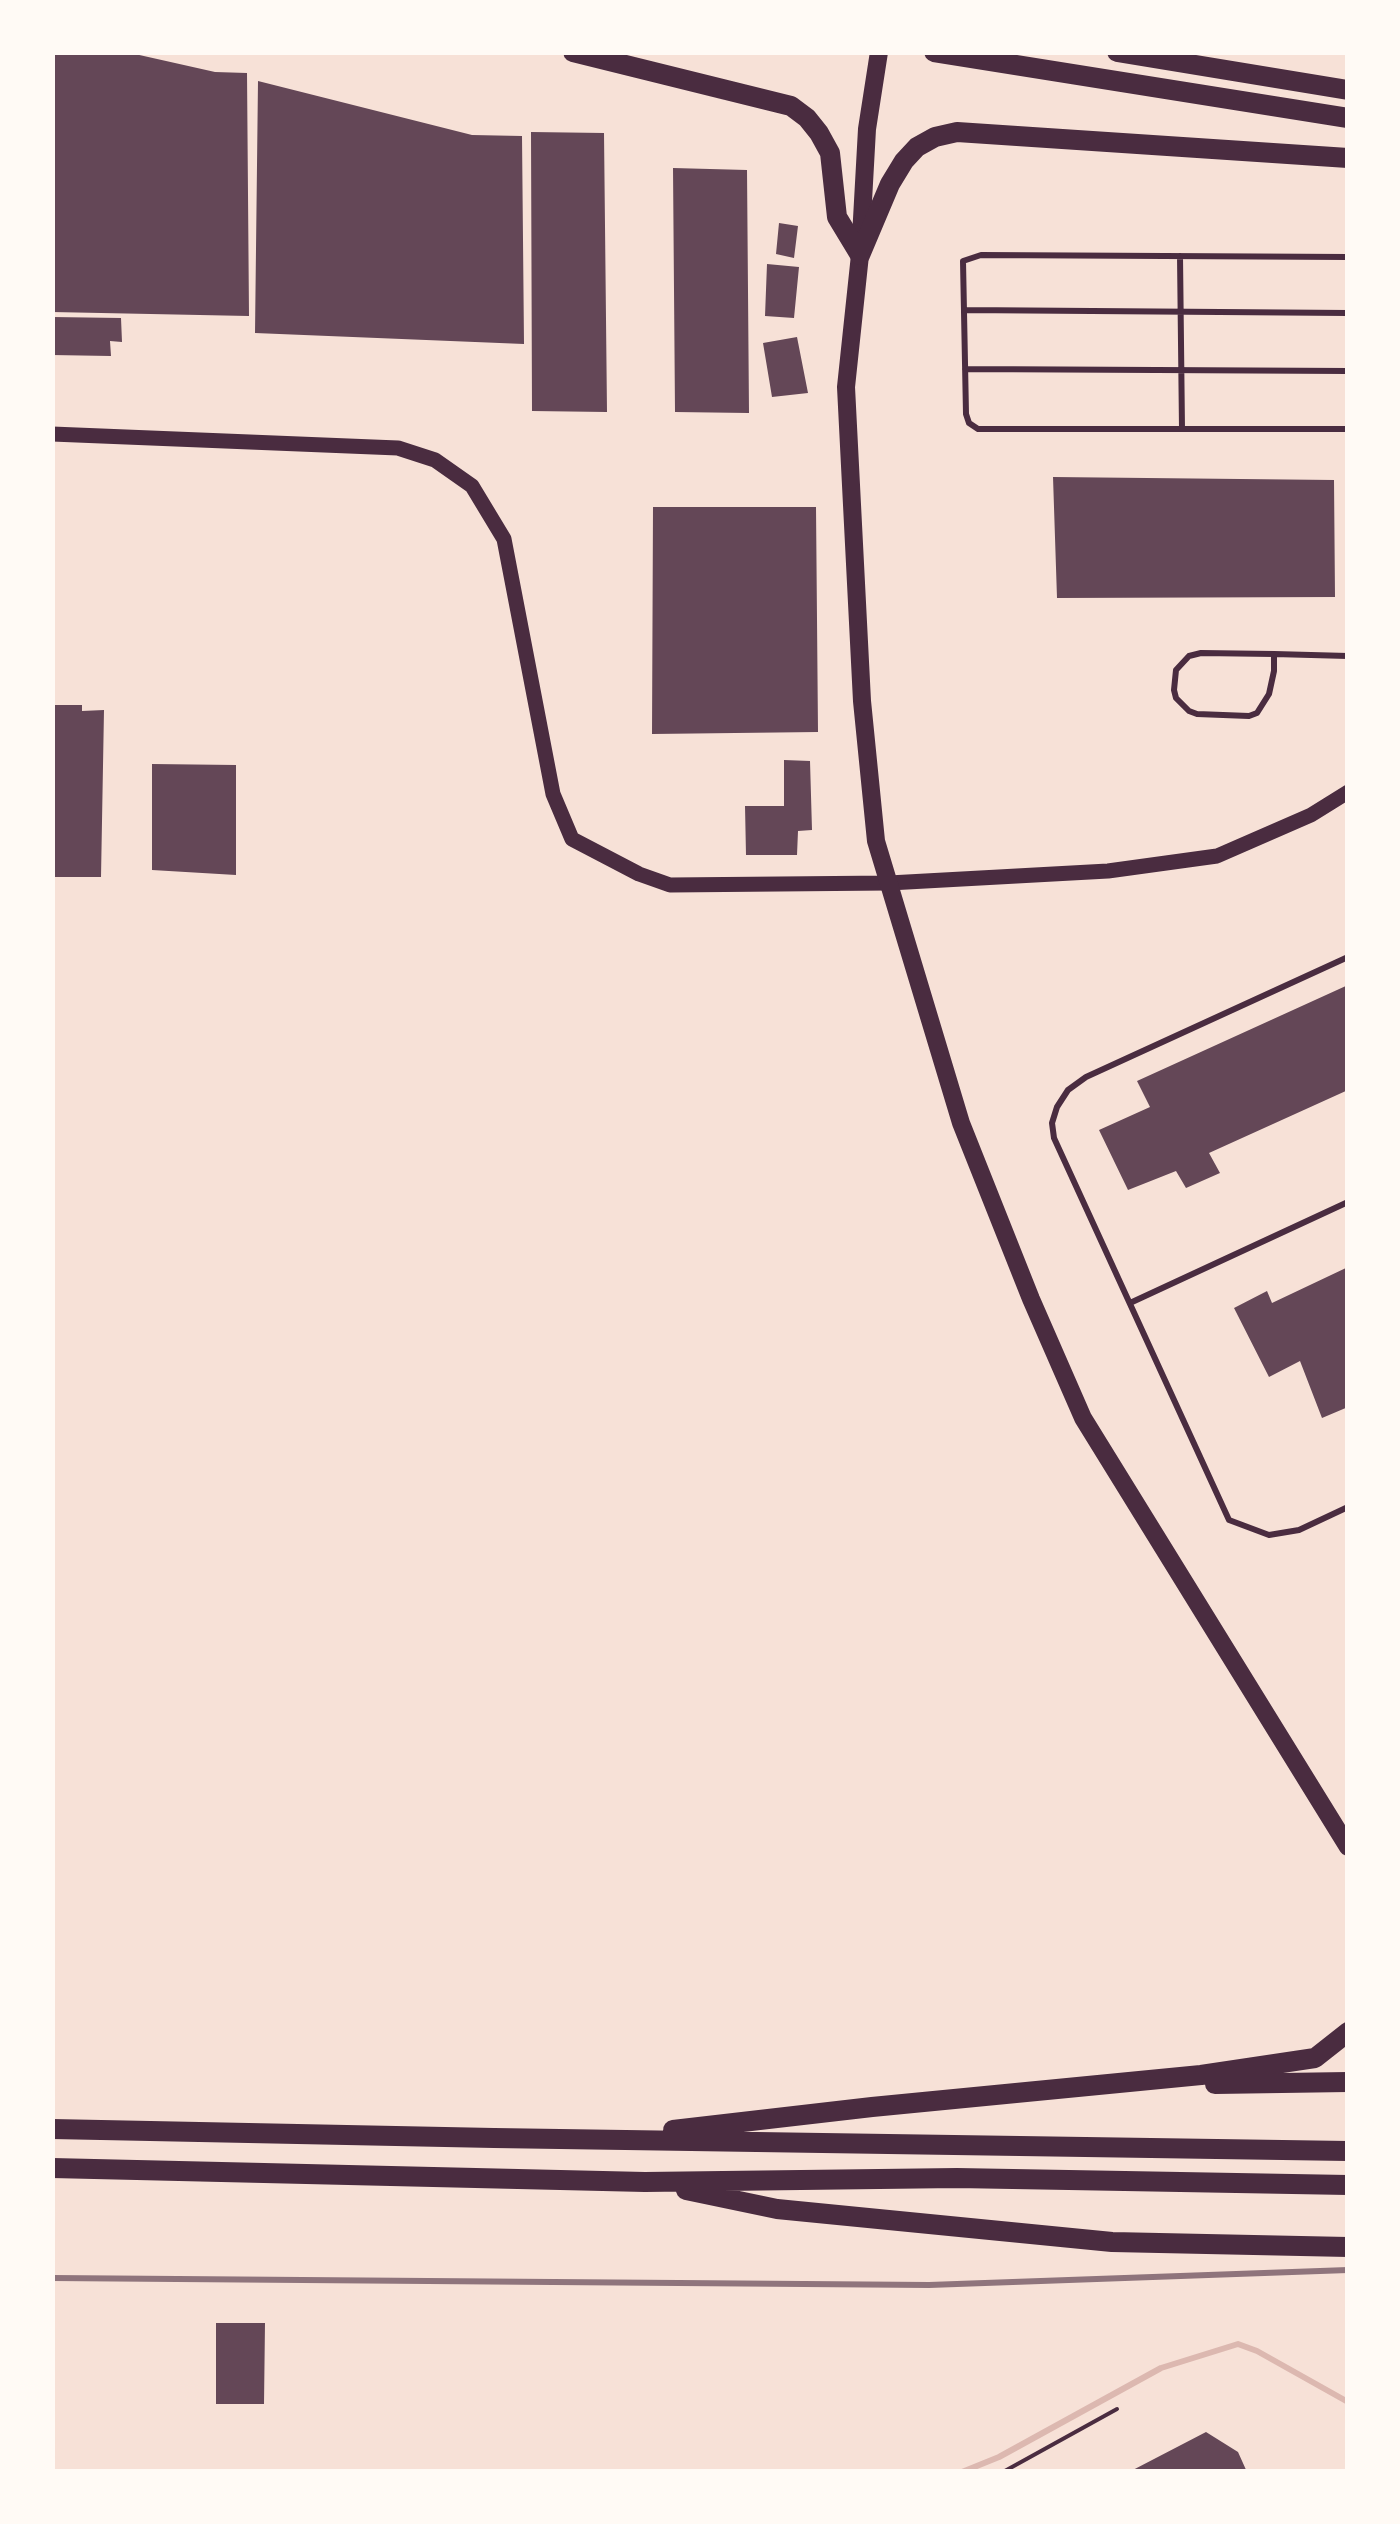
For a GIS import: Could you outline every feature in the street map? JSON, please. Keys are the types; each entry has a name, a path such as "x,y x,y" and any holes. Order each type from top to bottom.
{"highway":[{"path":"572,52 791,106 807,118 830,153 837,217 860,255"},
{"path":"934,52 1348,118"},
{"path":"1117,52 1348,90"},
{"path":"860,255 904,161 916,147 956,132 1348,158"},
{"path":"590,2140 853,2109 1202,2075 1315,2058 1348,2032"},
{"path":"1083,2086 1348,2082"},
{"path":"52,2128 1348,2151"},
{"path":"52,2168 644,2182 956,2178 1348,2185"},
{"path":"644,2182 777,2209 1112,2242 1348,2247"}],"main road":[{"path":"879,52 867,129 860,255 846,387 862,701 876,840 961,1123 1083,1418 1348,1846"}],"street":[{"path":"52,434 398,448 435,460 472,486 504,538 553,794 572,840 670,885 889,883 1108,872 1217,856 1311,815 1348,792"}],"lane":[{"path":"1348,257 971,256 963,261 966,414 969,424 978,428 1348,429"},
{"path":"1180,256 1182,429"},
{"path":"964,310 1348,313"},
{"path":"965,369 1348,371"},
{"path":"1274,654 1269,694 1257,713 1197,714 1176,698 1176,670 1189,656 1200,654 1274,654 1348,656"},
{"path":"1348,957 1086,1077 1068,1090 1052,1123 1054,1138 1229,1520 1269,1535 1299,1530 1348,1508"},
{"path":"1130,1303 1348,1202"}],"path":[{"path":"1003,2472 1117,2409"}],"building":[{"path":"52,52 126,52 215,72 247,73 249,316 52,312"},
{"path":"258,81 472,135 522,136 524,344 255,333"},
{"path":"531,132 604,133 607,412 532,411"},
{"path":"673,168 747,170 749,413 675,412"},
{"path":"779,223 798,226 794,258 776,254"},
{"path":"767,264 799,267 794,318 765,316"},
{"path":"52,317 121,318 122,342 110,341 111,356 52,355"},
{"path":"797,337 808,393 772,397 763,343"},
{"path":"1053,477 1334,480 1335,597 1057,598"},
{"path":"653,507 816,507 818,732 652,734"},
{"path":"52,705 82,705 82,711 104,710 101,877 52,877"},
{"path":"784,760 810,761 812,830 798,831 797,855 746,855 745,806 784,806"},
{"path":"152,764 236,765 236,875 152,870"},
{"path":"1348,985 1348,1090 1209,1153 1220,1173 1186,1188 1176,1171 1128,1190 1099,1130 1150,1107 1137,1081"},
{"path":"1348,1267 1348,1407 1322,1418 1300,1361 1269,1377 1234,1308 1267,1291 1272,1303"},
{"path":"216,2323 265,2323 264,2404 216,2404"},
{"path":"1206,2432 1238,2452 1247,2472 1129,2472"}],"waterway":[{"path":"962,2472 999,2457 1161,2368 1238,2344 1348,2402"}],"railway":[{"path":"52,2278 929,2285 1348,2270"}]}
